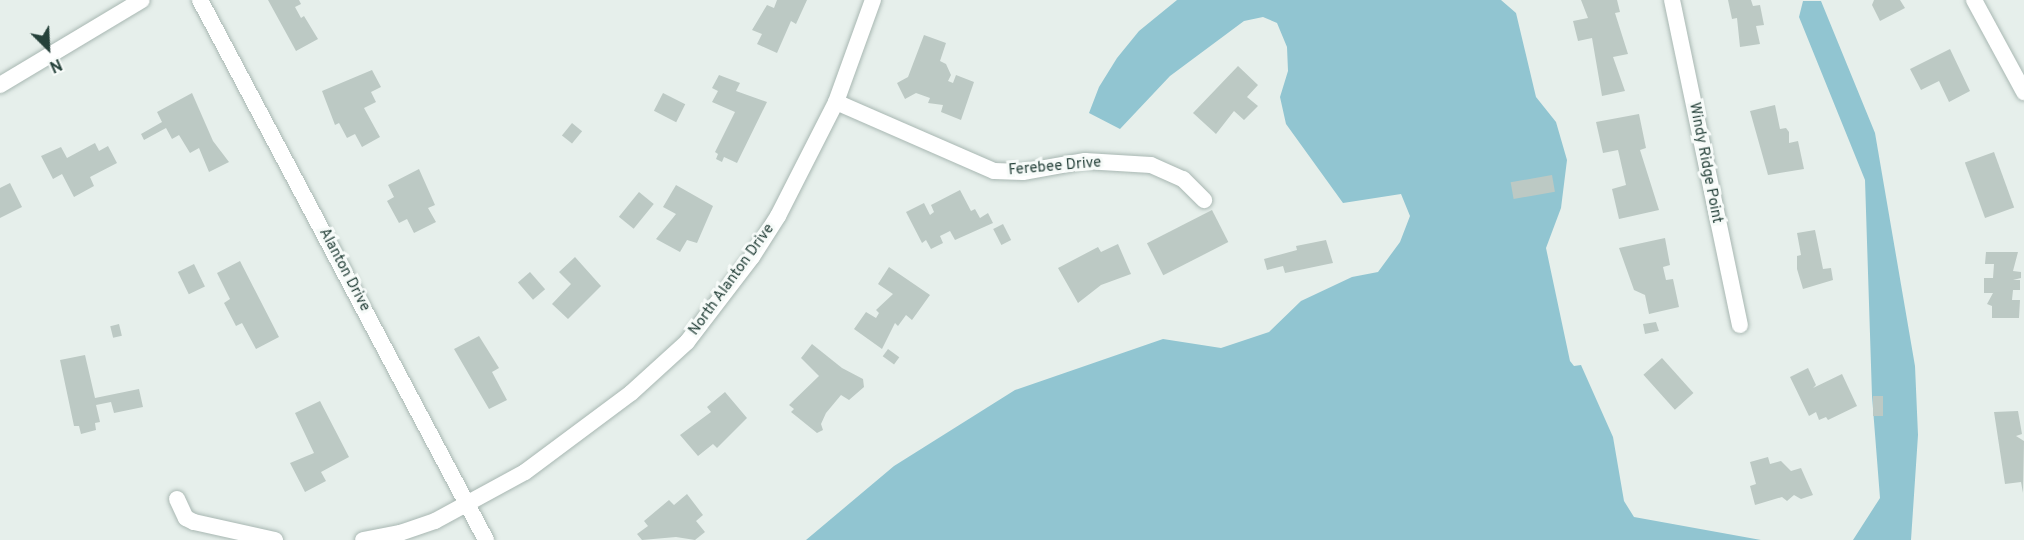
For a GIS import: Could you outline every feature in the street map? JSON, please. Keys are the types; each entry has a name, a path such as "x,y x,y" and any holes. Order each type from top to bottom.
{"street":[{"path":"0,85 142,0"},
{"name":"Alanton Drive","path":"200,0 486,540"},
{"name":"North Alanton Drive","path":"363,540 400,533 468,505 525,472 587,428 687,342 752,257 778,216 836,102 873,0"},
{"name":"Windy Ridge Point","path":"1672,0 1740,325"},
{"path":"1974,0 2024,92"},
{"name":"Ferebee Drive","path":"836,102 994,171 1023,172 1085,161 1150,165 1183,179 1204,200"},
{"path":"177,499 186,518 194,522 275,540"}],"water":[{"path":"1177,0 1501,0 1516,13 1536,97 1556,122 1567,160 1561,208 1546,248 1570,361 1574,366 1581,365 1613,437 1624,501 1634,517 1761,540 806,540 894,466 1015,390 1163,339 1221,348 1269,332 1301,301 1352,277 1378,272 1400,242 1410,216 1401,194 1343,203 1286,124 1280,97 1288,71 1287,47 1277,23 1263,17 1244,21 1170,76 1120,129 1089,113 1099,87 1117,58 1139,31"},
{"path":"1803,1 1821,1 1875,133 1915,366 1918,435 1911,540 1853,540 1880,498 1872,396 1865,180 1799,17"}],"building":[{"path":"268,0 299,0 301,4 295,7 301,18 304,16 318,39 296,51"},
{"path":"777,0 807,0 796,24 791,21 777,53 757,44 762,34 752,30 767,5 774,8"},
{"path":"1581,0 1617,0 1620,12 1615,13 1628,54 1613,57 1625,91 1602,96 1592,38 1578,41 1573,21 1588,18"},
{"path":"1728,0 1751,0 1753,6 1760,5 1764,25 1756,26 1760,44 1740,47 1737,18 1732,19"},
{"path":"1874,0 1900,0 1905,8 1880,21 1872,5"},
{"path":"924,35 946,43 940,61 946,64 951,75 948,81 953,83 956,75 974,82 961,120 941,112 943,105 928,103 930,98 916,93 905,99 897,83 908,77"},
{"path":"1950,49 1970,91 1949,102 1939,81 1921,90 1910,69"},
{"path":"1238,66 1258,85 1247,97 1258,106 1244,120 1234,111 1216,134 1193,113"},
{"path":"372,70 381,87 371,92 376,102 364,108 380,137 362,147 355,134 347,138 339,123 335,125 322,91"},
{"path":"719,75 740,83 736,91 767,102 737,163 724,157 722,162 716,159 718,154 715,152 735,112 712,102 718,91 712,88"},
{"path":"192,93 213,141 229,162 209,172 199,148 190,153 179,135 172,139 166,128 144,140 141,134 162,122 157,112"},
{"path":"663,93 685,104 676,122 654,111"},
{"path":"1775,105 1780,129 1786,128 1789,132 1789,143 1798,141 1804,169 1768,175 1750,111"},
{"path":"1639,114 1646,148 1640,150 1659,210 1619,219 1612,189 1626,185 1618,150 1603,153 1596,122"},
{"path":"572,123 582,131 572,144 562,135"},
{"path":"95,143 99,151 108,146 117,163 90,177 94,186 74,197 62,174 53,179 41,156 61,147 67,158"},
{"path":"1994,152 2014,207 1985,218 1965,163"},
{"path":"419,169 435,205 428,208 436,222 414,233 407,219 399,223 387,201 394,197 388,185"},
{"path":"1552,175 1555,192 1514,199 1511,182"},
{"path":"10,183 22,207 0,218 0,188"},
{"path":"676,185 713,206 697,243 687,240 680,252 656,239 676,214 663,207"},
{"path":"960,190 971,211 975,209 980,218 988,213 993,223 955,240 950,231 940,236 943,243 931,249 926,240 922,243 906,212 924,203 930,215 934,212 931,205"},
{"path":"639,192 654,204 634,229 619,217"},
{"path":"1212,210 1228,242 1163,275 1147,243"},
{"path":"1003,224 1011,240 1001,245 993,229"},
{"path":"1815,230 1823,269 1831,268 1833,280 1803,289 1797,269 1797,256 1801,255 1797,233"},
{"path":"1665,238 1670,265 1663,267 1666,280 1673,279 1679,307 1649,314 1645,295 1634,290 1619,248"},
{"path":"1326,240 1333,263 1285,273 1283,266 1267,270 1264,259 1297,250 1296,246"},
{"path":"1118,244 1131,274 1101,285 1078,303 1058,268 1098,247 1101,252"},
{"path":"1986,252 2018,252 2013,271 2021,272 2021,278 2013,280 2020,280 2020,290 2013,290 2012,300 2020,300 2019,318 1992,318 1992,306 1987,304 1993,293 1984,293 1984,278 1993,278 1994,264 1985,264"},
{"path":"575,257 601,286 568,319 552,304 571,284 559,272"},
{"path":"240,261 279,337 256,349 242,323 236,326 224,303 230,299 217,273"},
{"path":"194,264 205,286 189,294 178,272"},
{"path":"889,267 930,295 912,320 906,315 898,326 895,323 882,349 854,329 866,312 876,318 879,313 876,310 893,294 878,284"},
{"path":"530,272 545,289 533,300 518,282"},
{"path":"1656,322 1659,331 1645,334 1643,324"},
{"path":"119,324 122,336 113,338 110,326"},
{"path":"479,336 499,368 492,372 507,400 489,409 454,349"},
{"path":"812,344 842,368 863,379 864,387 849,400 841,395 826,413 821,424 823,430 817,433 791,412 794,409 789,405 819,376 801,358"},
{"path":"888,349 899,357 894,365 883,356"},
{"path":"85,355 95,398 139,389 143,407 114,413 111,402 96,405 100,422 95,423 96,430 81,434 79,426 74,426 60,360"},
{"path":"1662,358 1693,393 1675,410 1643,375"},
{"path":"1808,368 1816,385 1813,388 1842,374 1857,406 1828,420 1826,417 1819,420 1816,412 1809,416 1790,377"},
{"path":"725,392 747,418 717,448 713,444 698,456 680,435 711,412 707,407"},
{"path":"1873,396 1883,396 1883,416 1873,416"},
{"path":"320,401 349,457 321,472 326,481 305,492 290,463 314,453 295,413"},
{"path":"2018,411 2022,434 2016,436 2024,441 2023,493 2021,482 2005,484 1994,412"},
{"path":"1768,457 1770,464 1781,461 1791,471 1801,468 1813,495 1801,499 1794,495 1787,501 1782,497 1755,505 1750,486 1756,484 1750,462"},
{"path":"687,494 703,515 696,521 705,532 695,540 676,537 642,540 637,534 648,526 644,521 669,500 674,505"}]}
